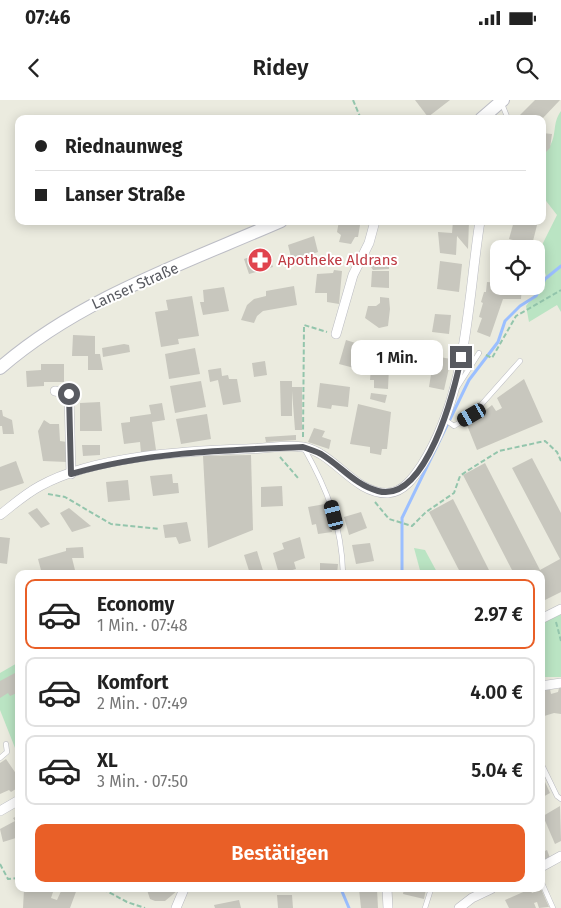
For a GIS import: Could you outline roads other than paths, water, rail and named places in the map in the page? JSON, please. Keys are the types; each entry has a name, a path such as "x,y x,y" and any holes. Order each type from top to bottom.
{"main road":[{"path":"486,115 502,101"},
{"name":"Lanser Straße","path":"0,368 50,329 92,304 272,225"}],"street":[{"path":"336,334 353,275 369,243 374,225"},
{"path":"0,515 29,493 71,474 103,464 166,454 303,447 320,454 355,480 373,490 391,493 409,483 447,421 470,303 480,225"},
{"path":"55,391 69,394 71,474"},
{"path":"545,618 559,613"},
{"path":"545,685 561,683"},
{"path":"0,811 15,802"},
{"path":"545,865 561,856"},
{"path":"176,908 183,892"},
{"path":"387,892 388,908"},
{"path":"459,908 472,898 485,892"}],"lane":[{"path":"502,101 507,115"},
{"path":"454,392 479,353"},
{"path":"447,421 454,426 472,415 520,361"},
{"path":"303,447 330,499 342,546 343,570"},
{"path":"0,758 7,752 6,744"},
{"path":"545,771 557,796 561,799"},
{"path":"545,890 553,908"},
{"path":"425,908 430,892"}],"waterway":[{"path":"402,570 402,518 469,380 498,342 505,321 520,306 536,296 545,279 561,266"},
{"path":"342,892 349,908"}],"place":[{"name":"Apotheke Aldrans","path":"260,260"}]}
